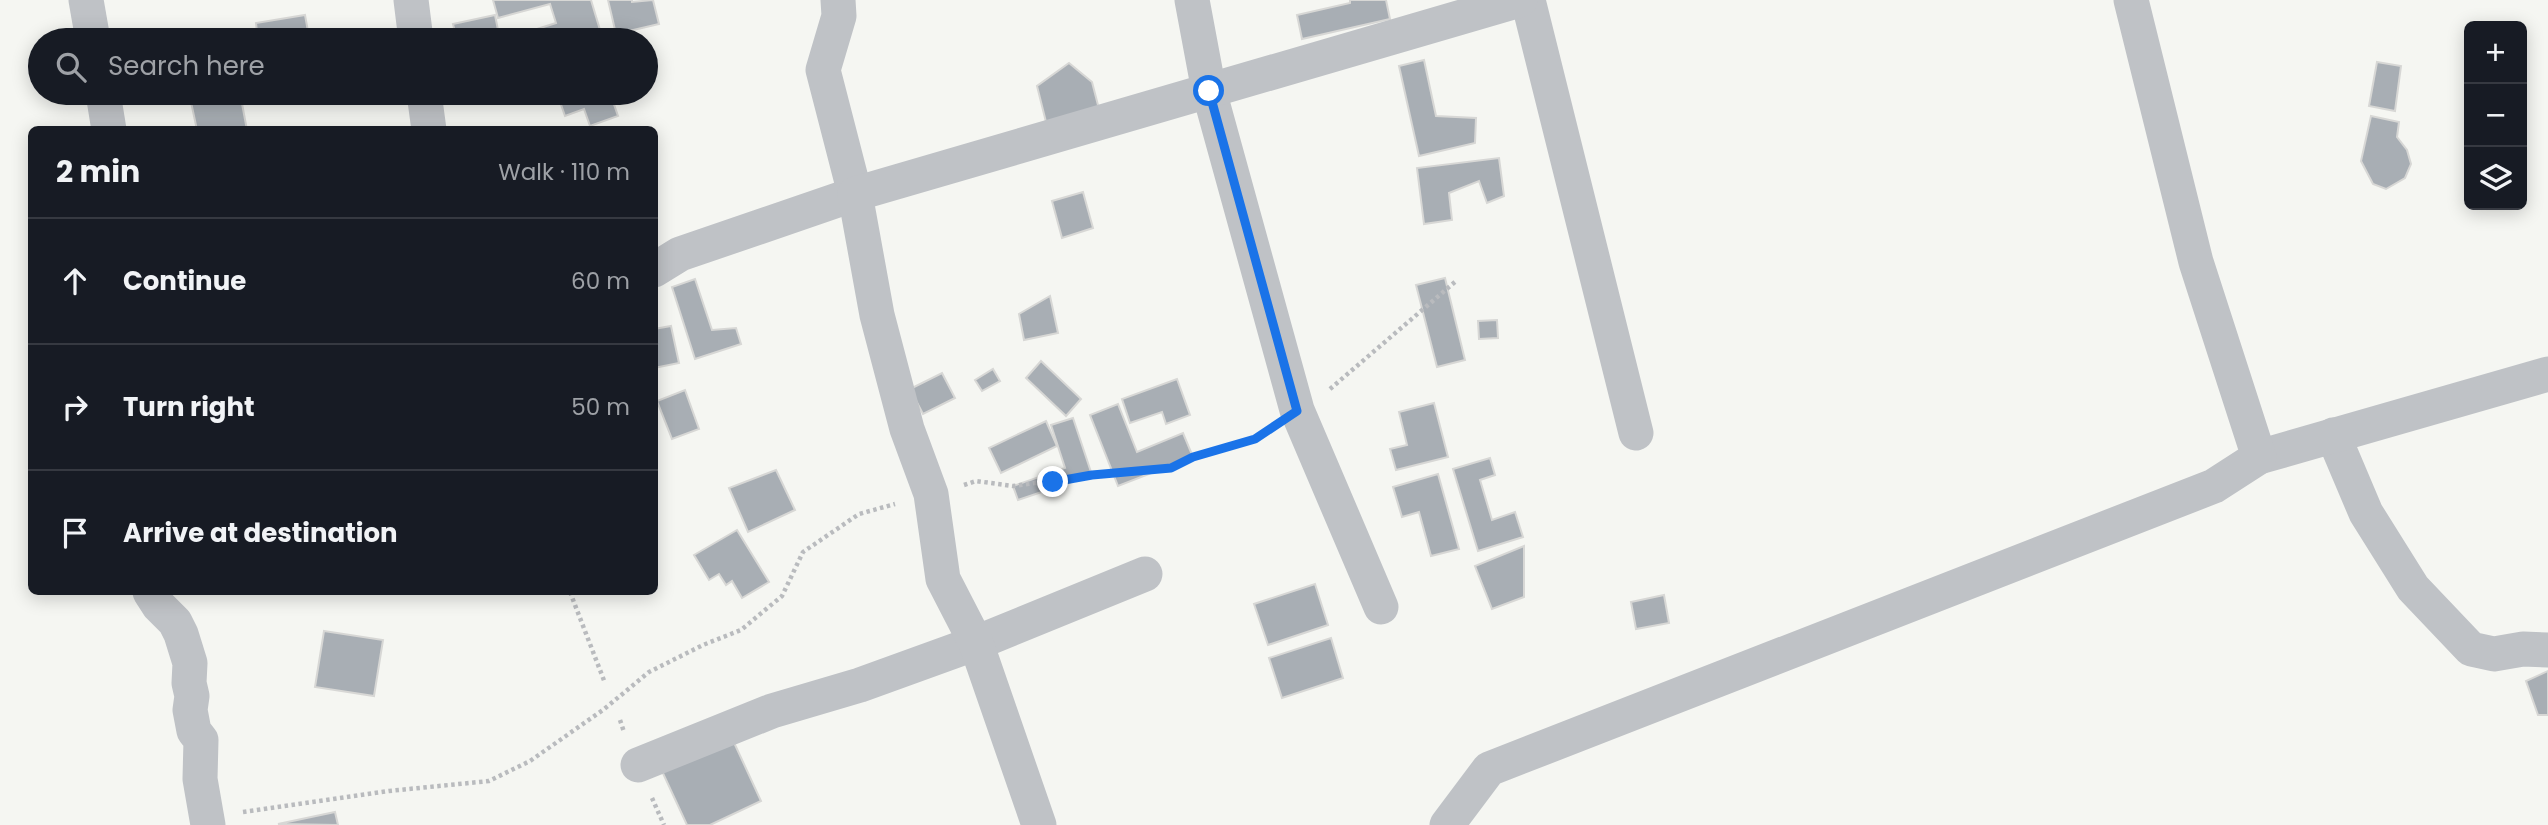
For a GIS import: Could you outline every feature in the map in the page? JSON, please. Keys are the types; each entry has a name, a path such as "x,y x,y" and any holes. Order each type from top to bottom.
{"street":[{"path":"86,0 91,28"},
{"path":"411,0 414,28"},
{"path":"838,0 839,16 823,70 855,194 877,314 907,429 931,494 943,579 976,643 1039,825"},
{"path":"1192,0 1209,91 1297,411 1381,607"},
{"path":"658,268 680,254 855,194 1520,0"},
{"path":"1528,0 1636,433"},
{"path":"2131,0 2196,262 2259,457"},
{"path":"105,105 108,126"},
{"path":"426,105 428,126"},
{"path":"1447,825 1489,769 2214,486 2259,457 2548,374"},
{"path":"2333,435 2366,513 2413,587 2471,649 2494,654 2523,649 2548,650"},
{"path":"638,765 772,711 860,685 976,643 1144,574"},
{"path":"152,595 175,622 190,663 190,710 194,731 201,740 200,779 208,821"}],"path":[{"path":"208,821 389,792 489,781 530,761 603,709 649,671 741,630 782,596 803,552 859,514 976,481 1013,486 1171,468 1193,457 1255,439 1333,386 1456,281"},
{"path":"571,595 605,683"}],"building":[{"path":"493,0 591,0 599,28 540,28 556,23 550,4 498,18"},
{"path":"608,0 653,0 659,24 642,28 615,28"},
{"path":"1350,0 1386,0 1390,19 1302,39 1297,15 1350,3"},
{"path":"305,15 307,28 257,28 256,23"},
{"path":"495,15 498,28 454,28 453,24"},
{"path":"1424,60 1436,116 1476,118 1475,143 1419,156 1399,66"},
{"path":"2377,62 2401,66 2395,111 2369,106"},
{"path":"1069,63 1092,82 1099,109 1046,122 1037,86"},
{"path":"192,105 242,105 246,126 196,126"},
{"path":"561,105 614,105 618,116 590,126 584,109 565,116"},
{"path":"2371,116 2399,122 2397,137 2407,150 2411,164 2405,178 2386,189 2373,184 2361,161"},
{"path":"1499,158 1504,196 1487,203 1479,181 1449,193 1452,220 1424,224 1417,168"},
{"path":"1083,192 1093,228 1062,238 1052,201"},
{"path":"1445,278 1465,360 1437,367 1416,285"},
{"path":"695,279 712,330 736,328 741,344 695,359 672,287"},
{"path":"1050,296 1058,333 1024,340 1019,314"},
{"path":"1497,320 1498,338 1479,339 1478,321"},
{"path":"671,326 679,363 658,367 658,328"},
{"path":"1041,361 1081,399 1066,416 1026,378"},
{"path":"993,369 1000,381 982,391 975,380"},
{"path":"942,373 955,398 923,414 910,389"},
{"path":"1177,379 1190,415 1166,424 1162,412 1130,423 1122,399"},
{"path":"685,390 699,429 672,439 658,401"},
{"path":"1434,403 1448,457 1396,470 1390,449 1407,445 1399,412"},
{"path":"1118,404 1137,452 1183,433 1193,457 1118,486 1090,415"},
{"path":"1073,418 1092,475 1018,500 1013,486 1065,468 1051,425"},
{"path":"1046,421 1057,446 1001,473 989,448"},
{"path":"1490,458 1495,475 1480,480 1492,520 1515,512 1523,537 1478,551 1453,469"},
{"path":"776,470 795,510 748,532 729,488"},
{"path":"1438,474 1459,549 1431,556 1419,512 1402,517 1393,487"},
{"path":"737,530 769,582 742,598 732,581 726,585 719,574 709,580 694,555"},
{"path":"1524,546 1524,597 1492,609 1475,566"},
{"path":"1315,584 1328,625 1268,645 1254,604"},
{"path":"1664,595 1669,623 1636,629 1631,602"},
{"path":"324,631 383,640 374,696 315,687"},
{"path":"1331,638 1343,678 1282,698 1269,658"},
{"path":"2548,671 2548,715 2538,715 2526,681"},
{"path":"731,736 761,801 710,825 687,825 661,769"},
{"path":"335,812 338,825 278,824"}],"route":[{"path":"1053,482 1092,475 1171,468 1193,457 1255,439 1297,411 1209,91"}]}
